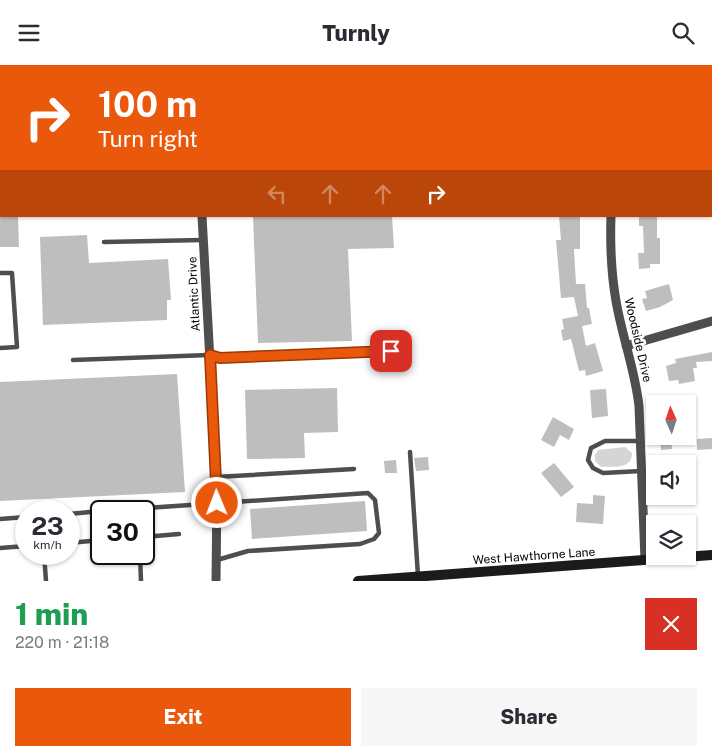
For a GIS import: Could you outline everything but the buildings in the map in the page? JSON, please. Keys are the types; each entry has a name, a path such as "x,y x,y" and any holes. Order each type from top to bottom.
{"street":[{"name":"Atlantic Drive","path":"202,217 217,503 216,581"},
{"name":"Woodside Drive","path":"611,217 612,271 616,301 637,387 645,560"},
{"path":"626,346 712,321"},
{"name":"West Hawthorne Lane","path":"358,581 418,577 450,578 712,555"}],"lane":[{"path":"145,65 161,65"},
{"path":"104,242 203,240"},
{"path":"0,273 12,273 17,347 0,348"},
{"path":"73,360 210,355 220,358 391,351"},
{"path":"640,441 605,441 591,448 588,460 593,469 603,473 641,471"},
{"path":"410,452 418,577"},
{"path":"216,477 354,469"},
{"path":"155,508 368,493 375,500 379,533 374,539 360,543 248,551 216,561"},
{"path":"0,519 15,518"},
{"path":"155,536 179,534"},
{"path":"0,548 15,547"},
{"path":"45,565 46,581"},
{"path":"141,565 142,581"}],"shaded area":[{"path":"625,447 632,453 629,462 625,465 601,467 595,461 595,455 598,450"}],"route":[{"path":"217,503 210,355 220,358 391,351"}]}
